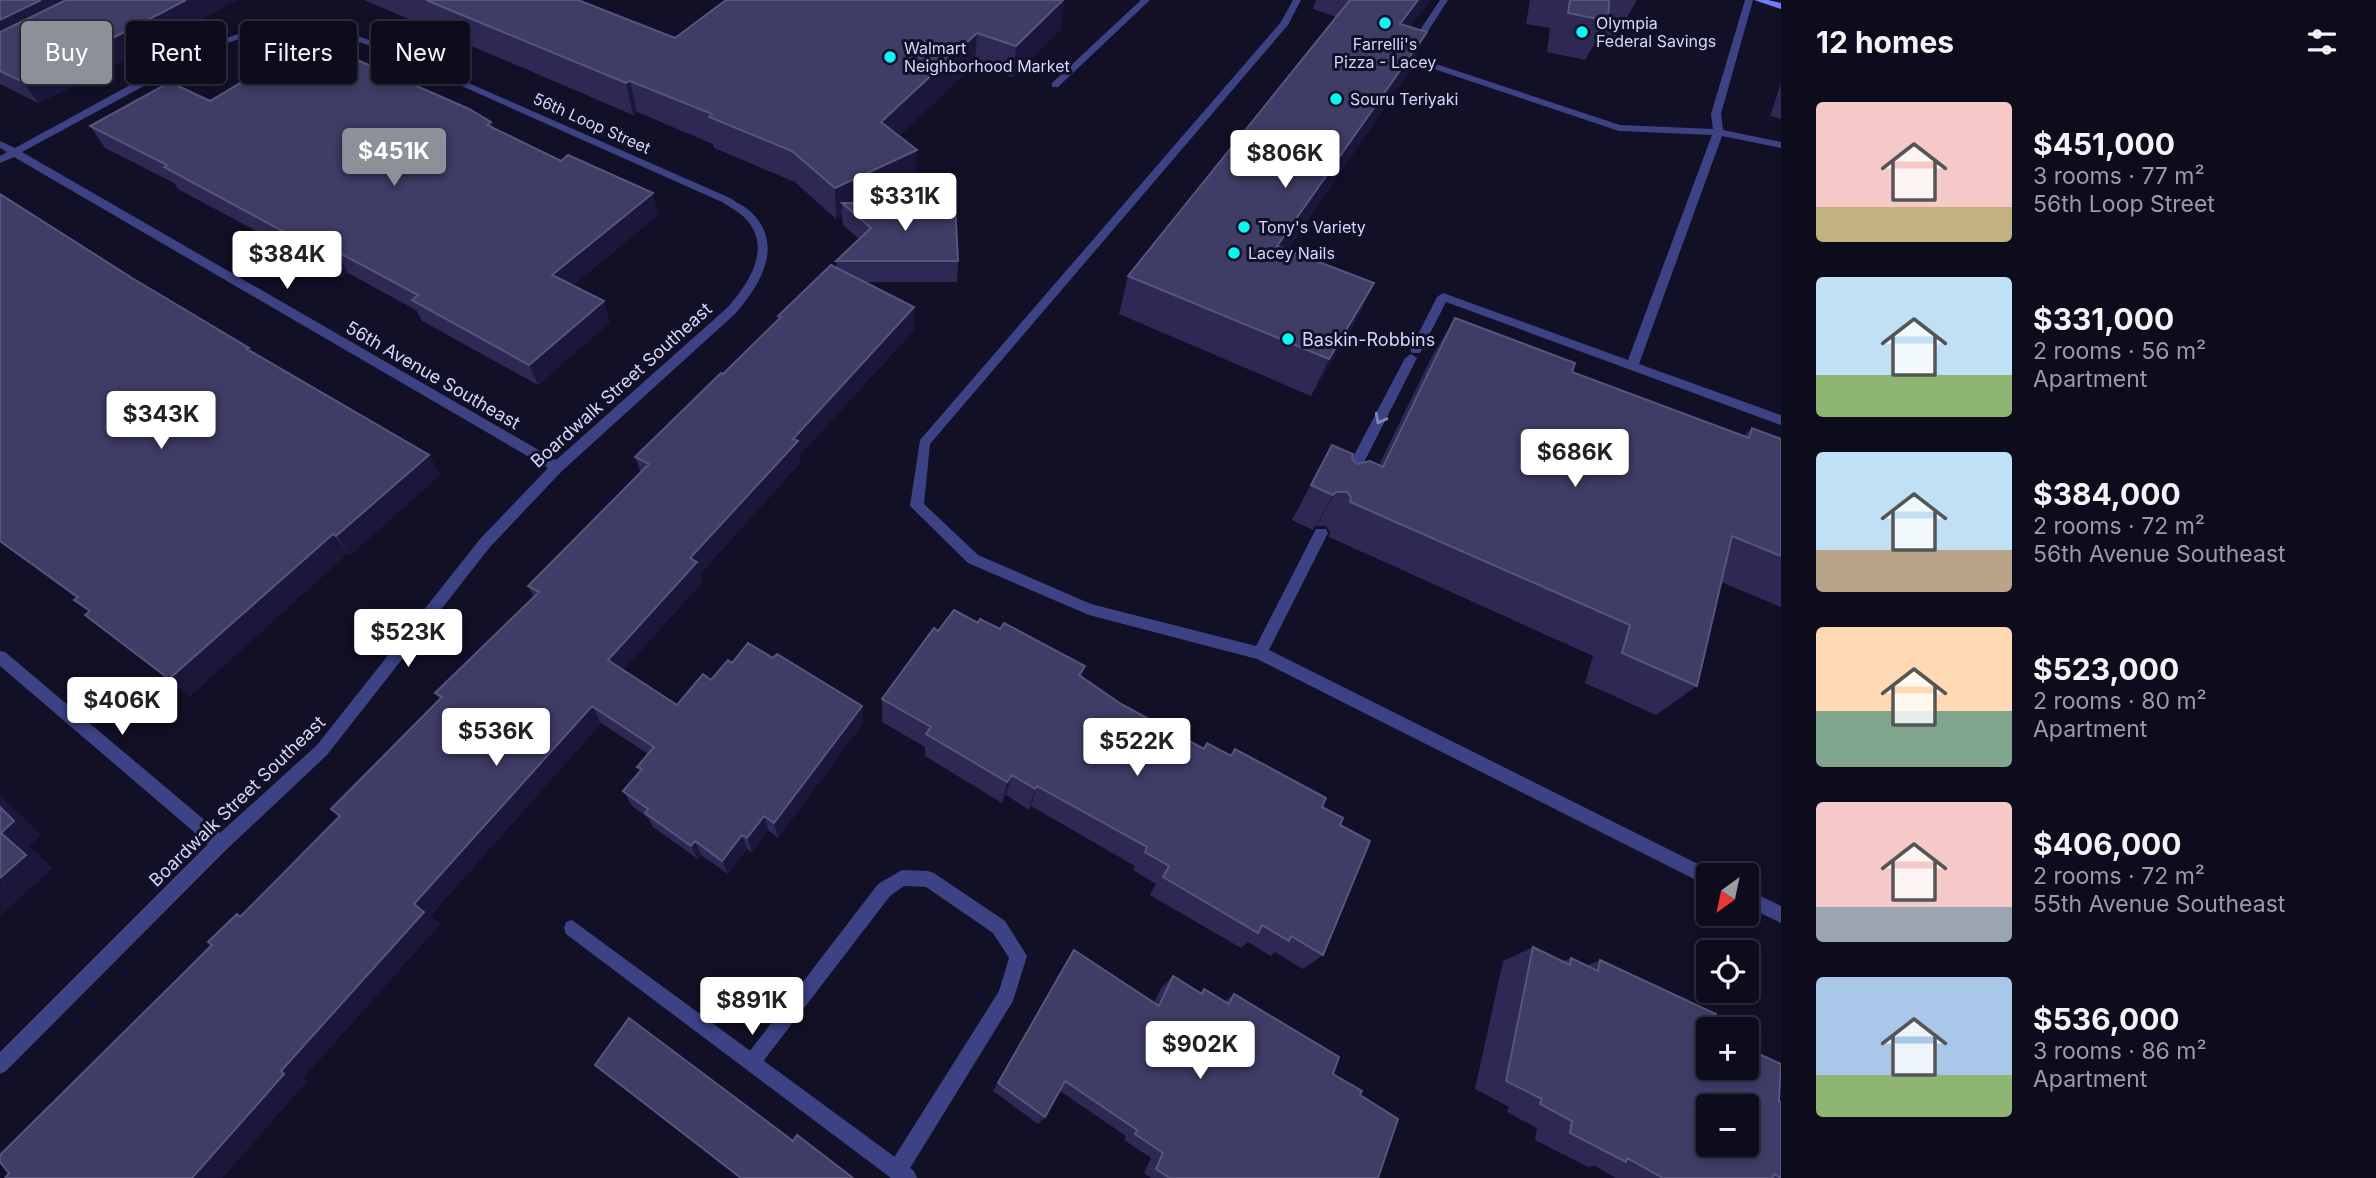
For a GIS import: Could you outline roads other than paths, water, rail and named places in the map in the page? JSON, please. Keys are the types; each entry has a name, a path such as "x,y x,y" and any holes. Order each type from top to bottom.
{"main road":[{"path":"1758,0 1781,6"}],"street":[{"path":"1055,85 1146,0"},
{"path":"1297,0 1276,33 924,443 917,506 974,559 1089,609 1260,653 1696,872"},
{"path":"1444,0 1407,57 1619,128 1718,132 1781,145"},
{"path":"1632,365 1718,132 1716,114 1749,0"},
{"name":"56th Loop Street","path":"0,160 194,56 235,37 267,28 294,25 327,28 413,61 726,200 749,216 761,232 765,246"},
{"name":"56th Avenue Southeast","path":"0,144 557,467"},
{"name":"Boardwalk Street Southeast","path":"0,1065 220,844 322,750 485,543 557,467 740,301 759,274 765,246"},
{"path":"1341,493 1443,297 1781,420"},
{"path":"1260,653 1321,533"},
{"path":"0,657 220,844"},
{"path":"572,928 902,1174 1007,995 1018,956 999,927 928,879 902,878 884,890 752,1062"},
{"path":"1759,904 1781,915"}],"place":[{"name":"Farrelli's Pizza - Lacey","path":"1385,23"},
{"name":"Olympia Federal Savings","path":"1582,32"},
{"name":"Walmart Neighborhood Market","path":"890,57"},
{"name":"Souru Teriyaki","path":"1336,99"},
{"name":"Tony's Variety","path":"1244,227"},
{"name":"Lacey Nails","path":"1234,253"},
{"name":"Baskin-Robbins","path":"1288,339"}]}
